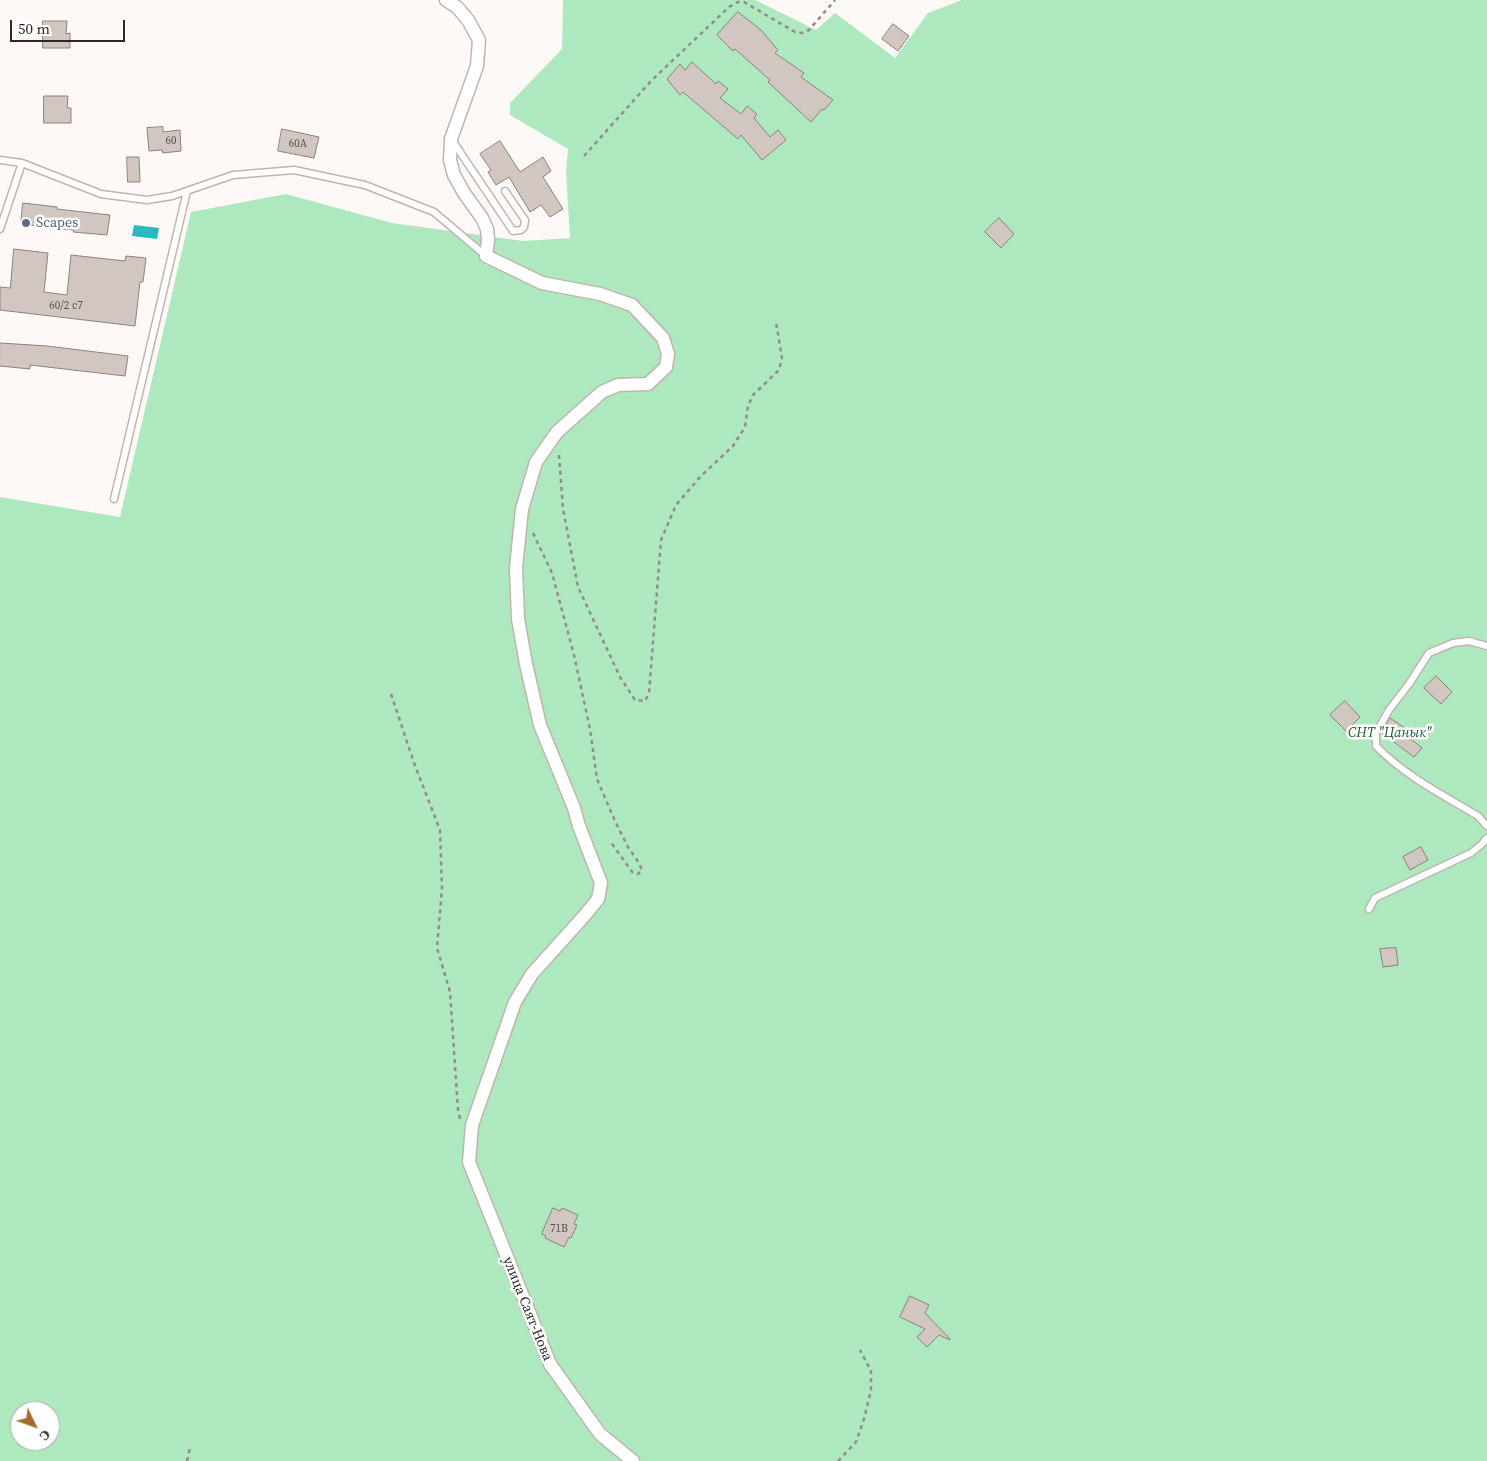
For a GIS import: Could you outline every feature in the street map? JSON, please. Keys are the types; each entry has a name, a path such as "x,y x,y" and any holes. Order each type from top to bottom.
{"street":[{"path":"446,0 457,7 468,20 478,40 477,66 451,139 450,160 454,175 487,229 486,256 542,283 600,294 632,305 663,338 668,354 666,367 648,384 618,385 602,392 556,432"},
{"name":"улица Саят-Нова","path":"556,432 536,462 522,509 516,568 518,619 540,725 574,808 601,883 598,898 532,974 515,1002 472,1125 469,1162 550,1364 600,1434 633,1461"}],"lane":[{"path":"451,139 513,231 521,230 524,227 525,220 505,191"},
{"path":"0,160 22,163 101,194 147,200 172,196 233,175 294,170 365,185 434,212 486,256"},
{"path":"0,229 22,163"},
{"path":"114,498 187,191"},
{"path":"1487,646 1469,641 1453,643 1430,653 1389,710 1376,733 1376,746 1386,756 1406,772 1478,816 1487,826"},
{"path":"1369,909 1375,898 1471,853 1487,838"}],"path":[{"path":"584,156 651,81 729,7 738,2 744,2 795,32 802,33 809,30 834,0"},
{"path":"556,432 563,509 578,587 620,678 635,700 644,701 649,692 661,540 676,505 701,476 733,446 745,427 748,406 753,395 779,370 782,358 776,322"},
{"path":"533,533 552,573 572,646 590,729 597,779 615,822 628,847 639,862 642,870 638,874 633,873 610,841"},
{"path":"392,694 414,763 440,830 442,888 437,948 450,992 458,1110 461,1127"},
{"path":"838,1461 856,1442 872,1390 871,1371 860,1350"},
{"path":"187,1461 190,1448"}],"green space":[{"name":"СНТ \"Цанык\"","path":"563,0 755,0 816,30 835,13 895,58 928,13 962,0 1487,0 1487,1461 0,1461 0,497 120,517 191,212 286,194 392,223 523,241 570,238 566,172 568,149 510,115 510,103 562,49"}],"water":[{"path":"134,225 159,228 157,239 132,236"}],"building":[{"path":"738,12 761,30 778,50 775,53 804,73 801,77 833,100 811,122 768,82 770,80 735,49 733,51 717,35"},
{"path":"43,21 67,21 66,34 70,33 70,48 43,48"},
{"path":"893,24 909,36 898,51 882,39"},
{"path":"692,62 716,84 718,81 728,89 720,98 741,114 747,106 757,114 754,118 770,137 778,130 786,140 762,160 741,135 738,139 683,92 680,95 667,79 680,64 685,70"},
{"path":"44,96 68,96 67,108 71,108 71,123 44,123"},
{"path":"163,127 163,132 180,130 181,151 163,153 162,150 149,151 147,128"},
{"path":"282,129 319,137 314,158 278,151"},
{"path":"500,141 520,172 543,157 551,171 543,177 563,209 550,217 541,205 530,212 509,177 496,185 488,172 491,170 480,154"},
{"path":"127,157 139,157 140,182 128,182"},
{"path":"23,203 110,215 107,235 21,224"},
{"path":"999,218 1014,234 1001,248 985,232"},
{"path":"14,249 48,253 44,292 67,295 71,255 125,261 126,256 146,258 143,282 140,282 135,326 0,310 0,287 10,288"},
{"path":"0,343 47,346 128,356 125,376 30,365 30,369 0,366"},
{"path":"1436,676 1452,692 1441,704 1424,688"},
{"path":"1345,701 1360,717 1346,731 1330,715"},
{"path":"1390,718 1408,730 1405,734 1422,748 1414,757 1382,733"},
{"path":"1421,847 1428,860 1410,870 1403,857"},
{"path":"1396,948 1398,965 1383,967 1380,949"},
{"path":"553,1208 560,1211 562,1208 578,1215 574,1224 577,1225 564,1247 545,1238 546,1236 542,1234"},
{"path":"910,1296 929,1305 925,1313 950,1340 939,1335 927,1347 917,1337 925,1329 900,1317"}],"place":[{"name":"Scapes","path":"26,223"}]}
